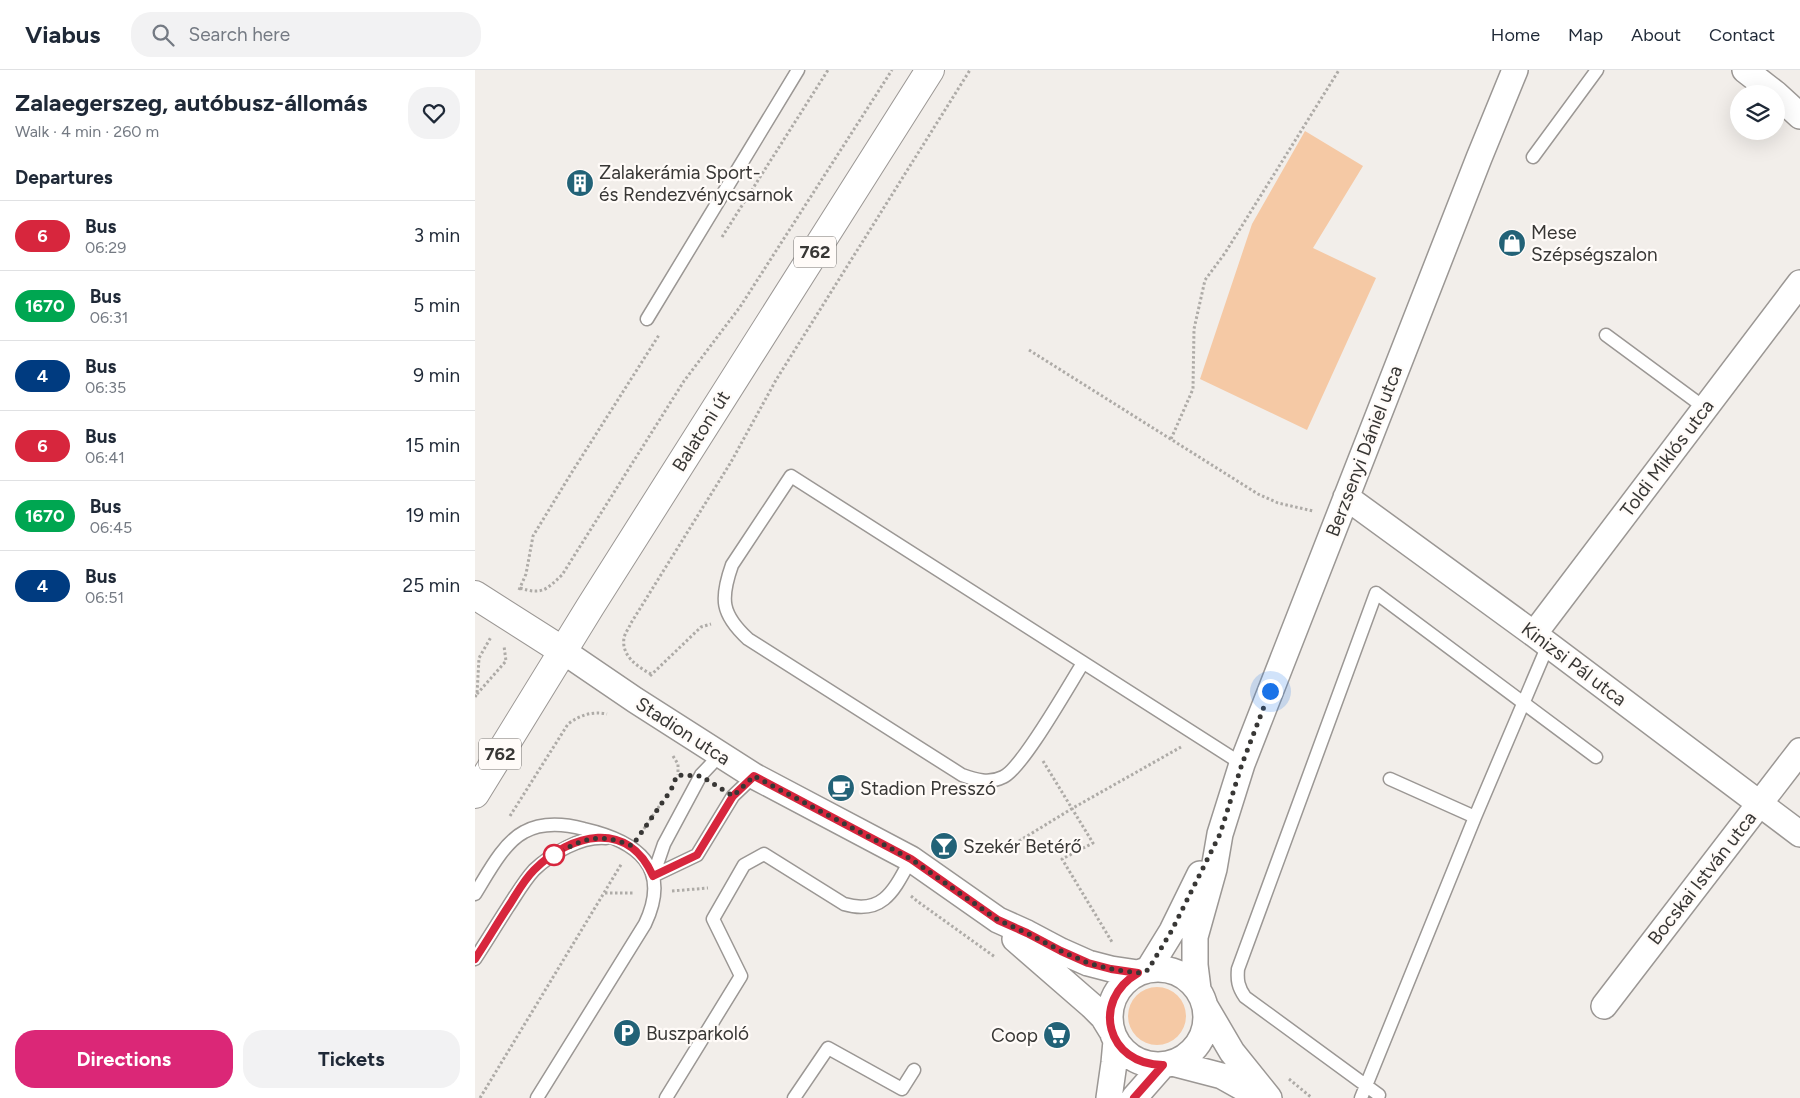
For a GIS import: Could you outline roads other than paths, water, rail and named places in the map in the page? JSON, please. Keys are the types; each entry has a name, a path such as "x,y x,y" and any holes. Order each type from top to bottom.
{"main road":[{"name":"Balatoni út","path":"475,794 563,651 930,70"},
{"name":"Stadion utca","path":"475,594 563,651"}],"street":[{"name":"Berzsenyi Dániel utca","path":"1201,997 1195,965 1195,937 1214,868 1220,834 1242,764 1515,70"},
{"path":"1745,70 1764,85"},
{"path":"1785,102 1800,116"},
{"name":"Toldi Miklós utca","path":"1541,639 1705,408 1800,283"},
{"name":"Kinizsi Pál utca","path":"1342,507 1541,639 1800,834"},
{"name":"Stadion utca","path":"563,651 720,756 911,859 998,920 1088,963 1111,969 1143,971"},
{"name":"Bocskai István utca","path":"1604,1006 1800,751"},
{"name":"Berzsenyi Dániel utca","path":"1143,971 1172,930 1220,834"},
{"name":"Stadion utca","path":"998,920 1024,947 1053,970 1092,1006 1103,1017 1113,1035"},
{"path":"1109,1098 1115,1063 1110,1011 1112,1001 1122,984 1143,971 1164,968 1179,973 1193,983 1232,1052 1269,1098"},
{"path":"1134,1098 1167,1064 1188,1054 1200,1040 1206,1023 1201,997"},
{"path":"1113,1035 1123,1050 1131,1057 1152,1065 1167,1064 1222,1076 1261,1098"}],"lane":[{"path":"647,319 798,70"},
{"path":"1533,157 1597,70"},
{"path":"1605,334 1705,408"},
{"path":"1083,663 1032,744 1011,772 1005,777 986,781 975,780 962,775 747,639 736,629 725,607 726,580 732,565 791,476 1242,764"},
{"path":"1379,1095 1245,997 1238,986 1237,977 1238,969 1376,593 1596,757"},
{"path":"1361,1098 1523,704 1541,639"},
{"path":"653,876 663,844 701,776 720,756"},
{"path":"653,876 697,855 733,796 754,776"},
{"path":"1389,779 1475,817"},
{"path":"475,894 508,845 525,831 539,826 573,826 594,831 632,846 648,865 653,876 655,892 645,924 537,1098"},
{"path":"475,959 522,885 534,870 547,859 584,840 599,838 615,839"},
{"path":"666,1098 741,976 713,919 744,864 764,854 845,904 856,908 864,908 877,905 885,899 898,882 911,859"},
{"path":"794,1098 827,1048 902,1089 914,1070"}],"place":[{"name":"Zalakerámia Sport- és Rendezvénycsarnok","path":"580,183"},
{"name":"Mese Szépségszalon","path":"1512,243"},
{"name":"Stadion Presszó","path":"841,788"},
{"name":"Szekér Betérő","path":"944,846"},
{"name":"Buszparkoló","path":"627,1033"},
{"name":"Coop","path":"1057,1035"}]}
